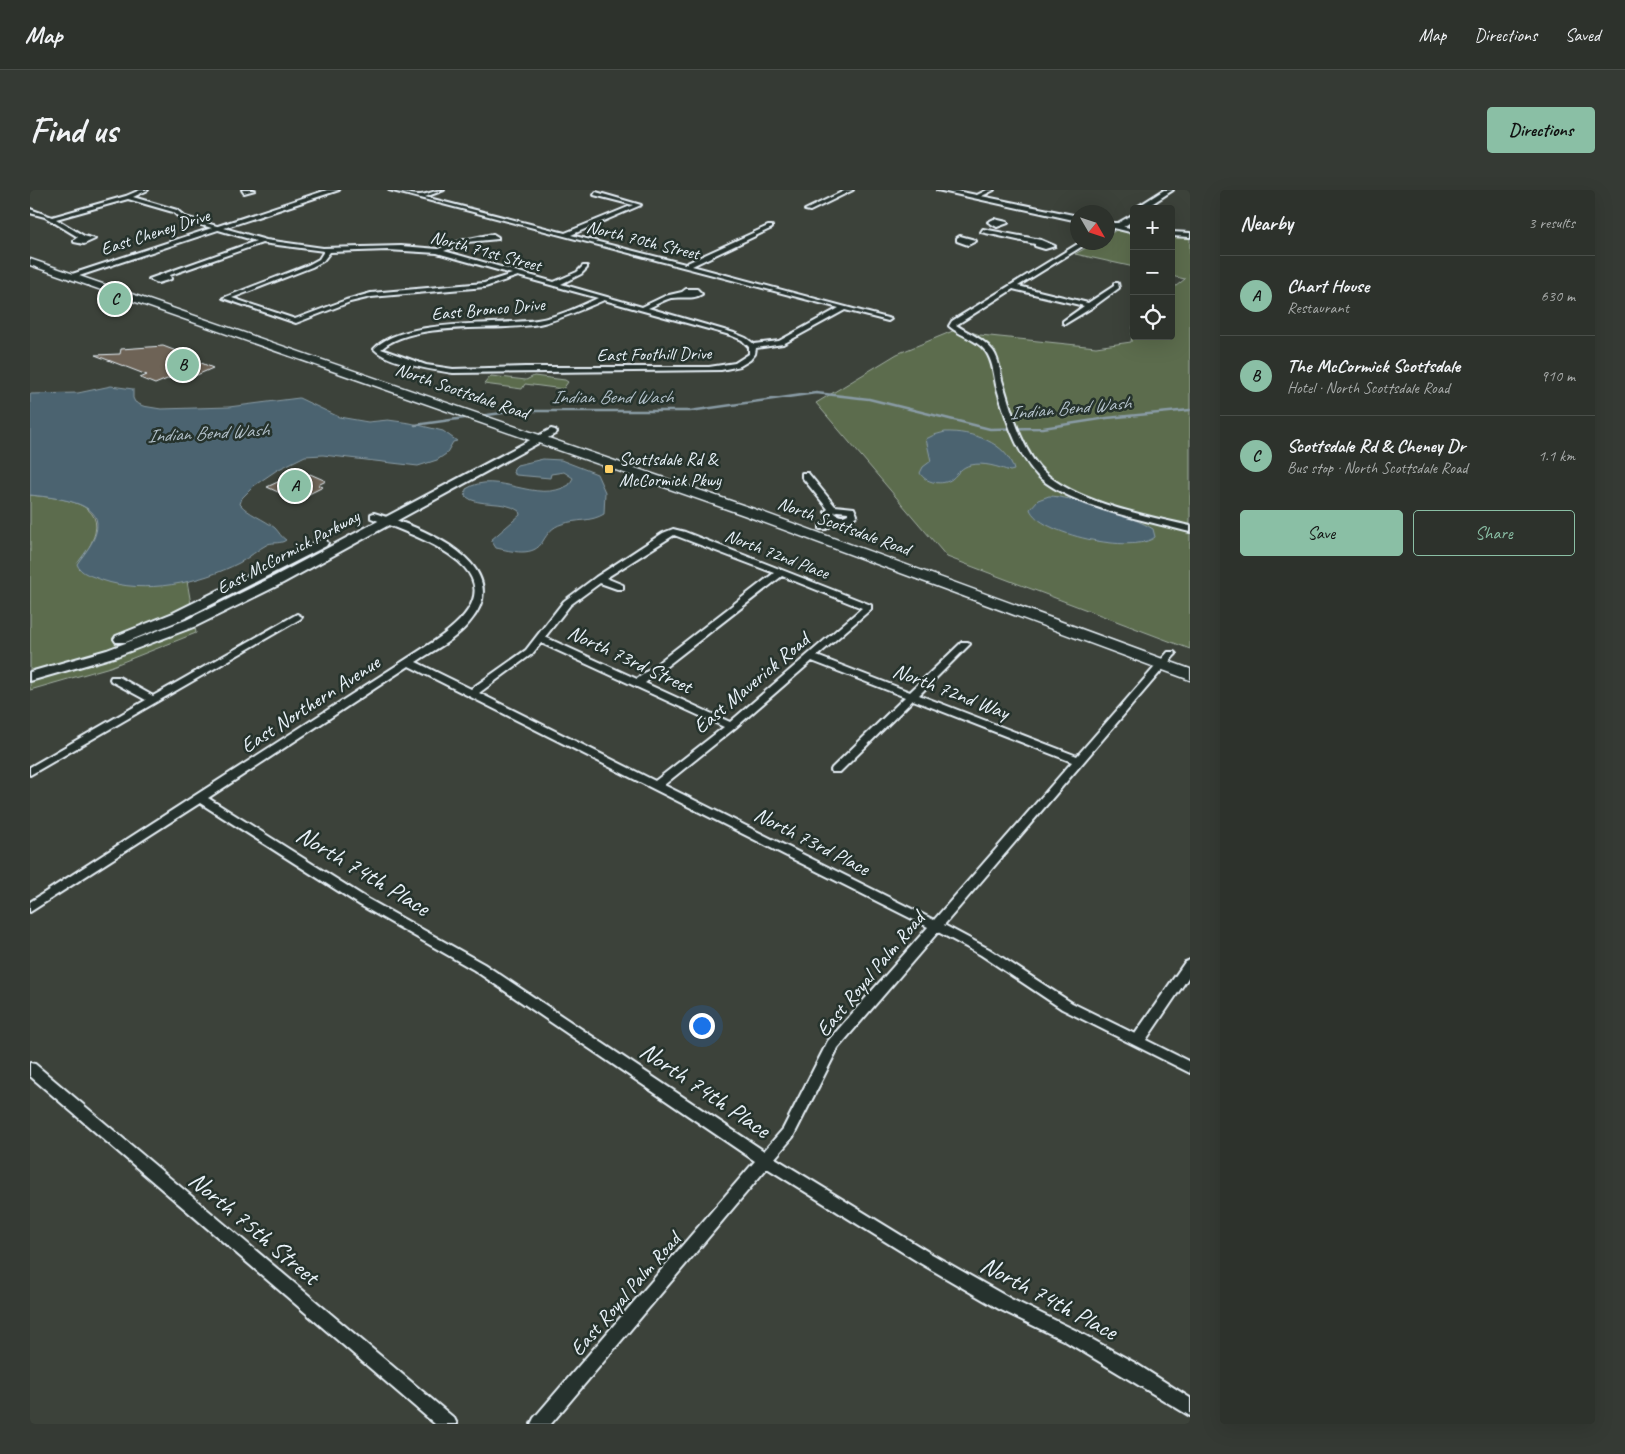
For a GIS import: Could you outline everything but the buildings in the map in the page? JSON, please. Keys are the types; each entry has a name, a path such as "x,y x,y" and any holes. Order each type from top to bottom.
{"main road":[{"name":"North Scottsdale Road","path":"30,253 442,395 880,560 1167,660 1190,661"},
{"name":"North Scottsdale Road","path":"30,262 515,430 539,433 823,527 1167,660 1190,675"},
{"path":"749,512 765,512 806,527 823,527 832,536 880,560"}],"street":[{"path":"52,219 128,197 145,190"},
{"path":"244,191 252,190"},
{"name":"East Cheney Drive","path":"70,276 335,190"},
{"name":"North 70th Street","path":"392,190 888,320"},
{"path":"420,197 440,190"},
{"path":"808,210 850,190"},
{"path":"941,190 1070,217"},
{"path":"976,197 990,190"},
{"path":"1145,205 1169,190"},
{"path":"1153,205 1177,190"},
{"path":"596,194 638,205"},
{"name":"North 71st Street","path":"128,197 175,211 180,216 259,242 328,250 411,248 438,252 738,336 752,346"},
{"path":"565,235 638,205"},
{"path":"30,210 52,219 82,237"},
{"path":"1115,222 1130,213"},
{"path":"1115,226 1130,219"},
{"path":"969,238 995,224"},
{"path":"687,266 770,227"},
{"path":"1115,228 1130,230"},
{"path":"983,231 1038,244 1042,247 1051,246 1072,251"},
{"path":"1175,234 1190,236"},
{"path":"438,252 466,240 481,238"},
{"path":"165,275 259,242"},
{"path":"328,250 320,260 310,266 226,298 296,321 337,305 371,295 485,286 518,274"},
{"path":"1072,251 954,322 952,324 953,327 978,342 991,354 1011,419 1035,467 1046,478 1064,489 1120,510 1190,529"},
{"path":"555,284 579,273 590,265 578,263"},
{"path":"1065,322 1117,288 1116,284"},
{"path":"1014,287 1091,306"},
{"path":"642,309 667,297 684,294"},
{"name":"East Bronco Drive","path":"377,349 401,336 424,330 526,324 552,319 603,298"},
{"path":"752,346 781,343 844,308"},
{"name":"East Foothill Drive","path":"377,349 382,353 425,367 442,370 709,369 742,363 752,354 752,346"},
{"name":"East McCormick Parkway","path":"30,677 109,648 191,623 539,433"},
{"path":"805,475 833,509"},
{"path":"844,508 854,514 849,518 837,518 830,514 833,509 844,508"},
{"path":"823,527 837,518"},
{"name":"East Northern Avenue","path":"30,908 409,662 462,625 479,599 479,588 473,570 460,556 428,539 381,519"},
{"name":"North 72nd Place","path":"599,579 673,532 868,607"},
{"path":"638,684 780,573"},
{"path":"472,693 514,664 541,639 567,603 599,579 620,587"},
{"name":"East Maverick Road","path":"656,786 731,726 868,607"},
{"path":"30,772 297,617"},
{"name":"North 73rd Street","path":"541,639 731,726"},
{"path":"836,770 966,644"},
{"name":"East McCormick Parkway","path":"30,666 109,648"},
{"name":"North 72nd Way","path":"811,657 1078,760"},
{"name":"East Royal Palm Road","path":"540,1424 788,1133 833,1045 1078,760 1167,660"},
{"name":"North 73rd Place","path":"409,662 936,926 985,952 1067,1006 1190,1068"},
{"path":"115,679 153,700"},
{"name":"North 74th Place","path":"201,798 364,902 480,967 766,1160 925,1258 1005,1304 1071,1336 1129,1368 1190,1408"},
{"path":"1137,1042 1190,965"},
{"name":"North 75th Street","path":"30,1068 448,1424"}],"green space":[{"path":"1123,226 1130,227 1130,266 1075,254 1082,250 1115,250 1115,231"},
{"path":"1175,233 1190,234 1190,649 947,557 816,403 897,354 960,328 980,335 1096,347 1131,342 1131,340 1175,340 1175,287 1185,279 1175,277"},
{"path":"491,376 526,380 534,376 568,382 563,389 525,384 522,389 484,384"},
{"path":"30,495 74,502 91,513 95,522 95,533 89,547 80,560 143,586 187,581 196,633 110,667 30,690"}],"water":[{"path":"111,386 133,389 135,402 143,406 161,409 229,407 299,398 339,417 368,422 388,420 410,423 443,431 457,441 453,442 446,454 437,460 418,466 323,455 305,456 277,470 255,485 242,498 240,504 247,511 275,528 286,540 268,544 239,563 190,581 154,586 118,584 87,574 77,564 90,545 97,529 95,515 89,509 69,501 30,495 30,394 78,393"},
{"path":"945,432 966,434 987,440 1004,452 1014,470 1010,471 991,465 976,464 960,470 948,481 939,483 926,479 920,473 923,467 931,461 926,439"},
{"path":"543,459 561,460 597,474 605,492 604,514 599,517 559,525 534,550 522,552 496,548 491,540 520,515 519,511 506,505 471,500 465,496 466,489 478,484 490,483 543,491 556,490 569,485 573,478 564,472 551,474 550,478 516,475 513,473 517,465"},
{"path":"1049,496 1072,499 1118,513 1153,529 1155,537 1144,542 1128,544 1108,543 1068,534 1037,518 1030,509 1038,500"}],"waterway":[{"name":"Indian Bend Wash","path":"479,416 518,411 690,411 816,393 869,399 990,429 1043,428 1107,418 1190,410"},
{"name":"Indian Bend Wash","path":"415,425 472,417"}],"place":[{"name":"Scottsdale Rd & Cheney Dr","path":"115,299"},
{"name":"The McCormick Scottsdale","path":"183,365"},
{"name":"Scottsdale Rd & McCormick Pkwy","path":"609,469"},
{"name":"Chart House","path":"295,486"}]}
